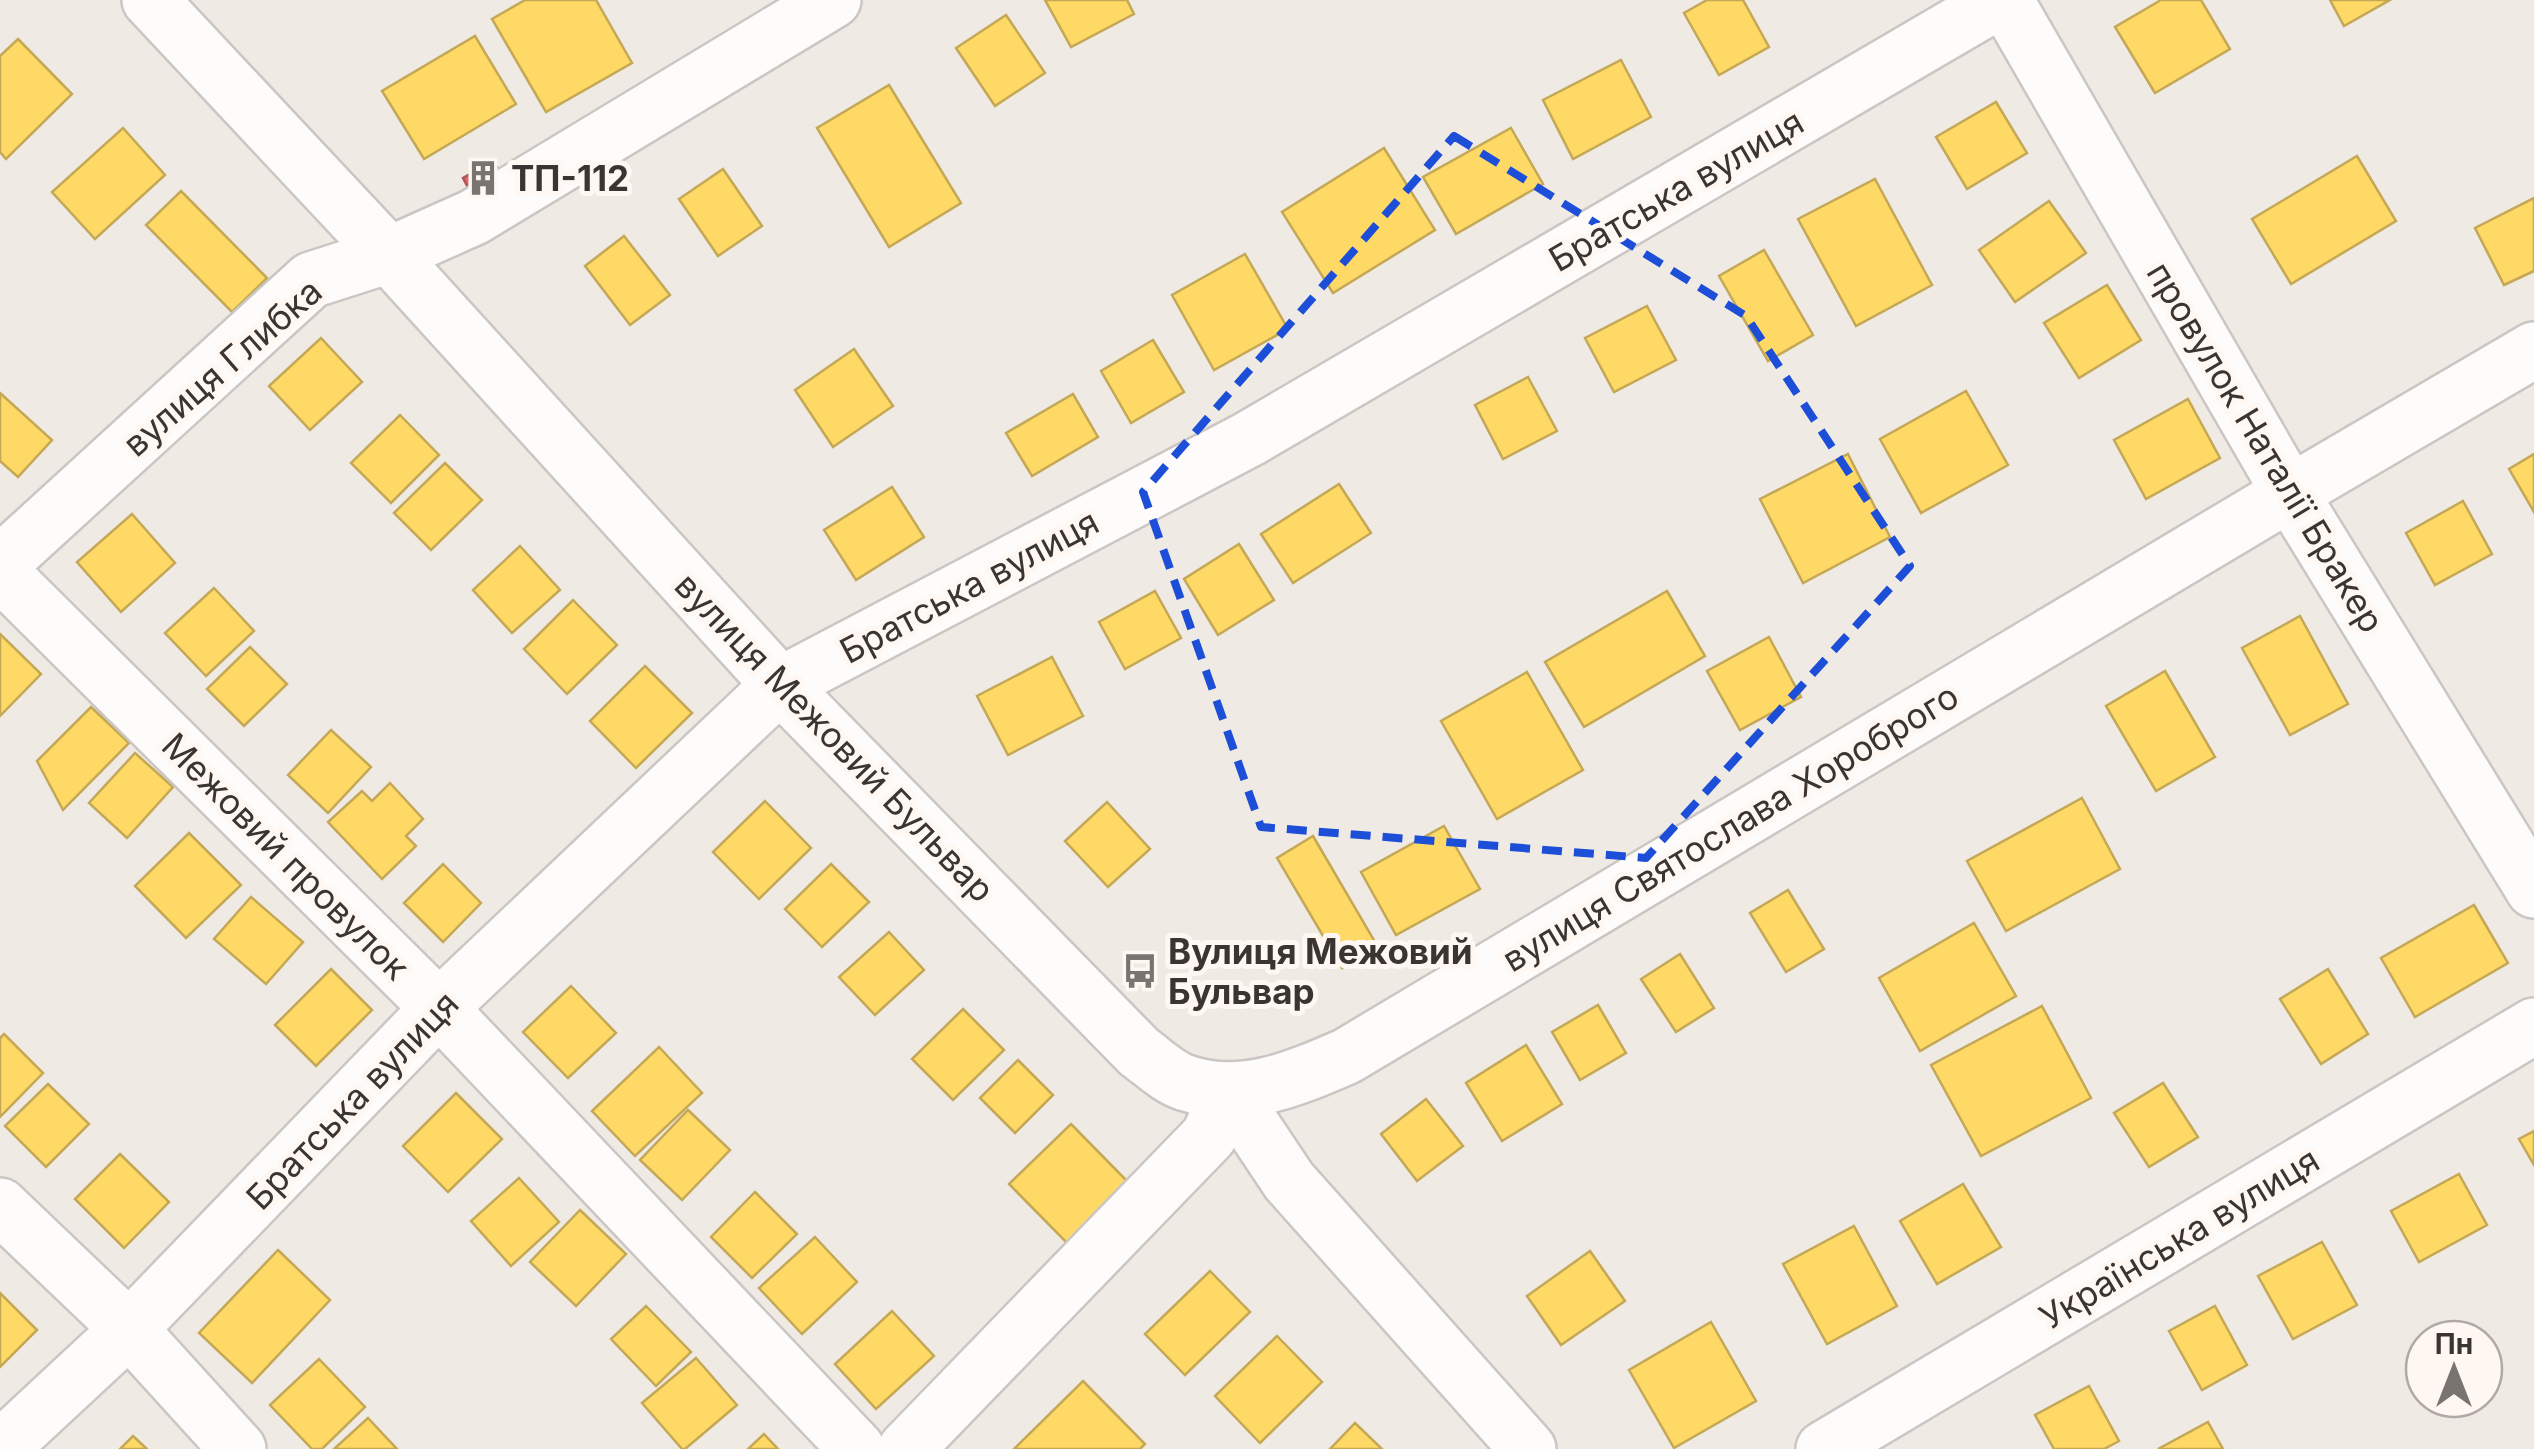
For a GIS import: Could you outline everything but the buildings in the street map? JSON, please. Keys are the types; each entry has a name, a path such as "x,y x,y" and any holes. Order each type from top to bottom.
{"street":[{"name":"вулиця Межовий Бульвар","path":"150,0 389,255 780,685 1139,1052 1183,1082 1228,1091"},
{"name":"вулиця Глибка","path":"0,564 312,280 389,255 474,216 832,0"},
{"name":"провулок Наталії Бракер","path":"2003,0 2290,493 2534,890"},
{"name":"Братська вулиця","path":"0,1449 129,1329 439,1008 780,685 1248,439 2003,0"},
{"name":"вулиця Святослава Хороброго","path":"1228,1091 1285,1082 1347,1056 2534,350"},
{"name":"Межовий провулок","path":"0,572 439,1008 857,1449"},
{"name":"Українська вулиця","path":"1824,1449 2534,1026"},
{"path":"906,1449 1210,1136 1228,1091"},
{"path":"1228,1091 1288,1181 1528,1449"},
{"path":"0,1206 129,1329 238,1449"}],"highlighted area":[{"path":"1454,136 1746,316 1910,566 1646,858 1261,827 1143,492"}],"place":[{"name":"ТП-112","path":"483,178"},
{"name":"Вулиця Межовий Бульвар","path":"1140,971"}]}
